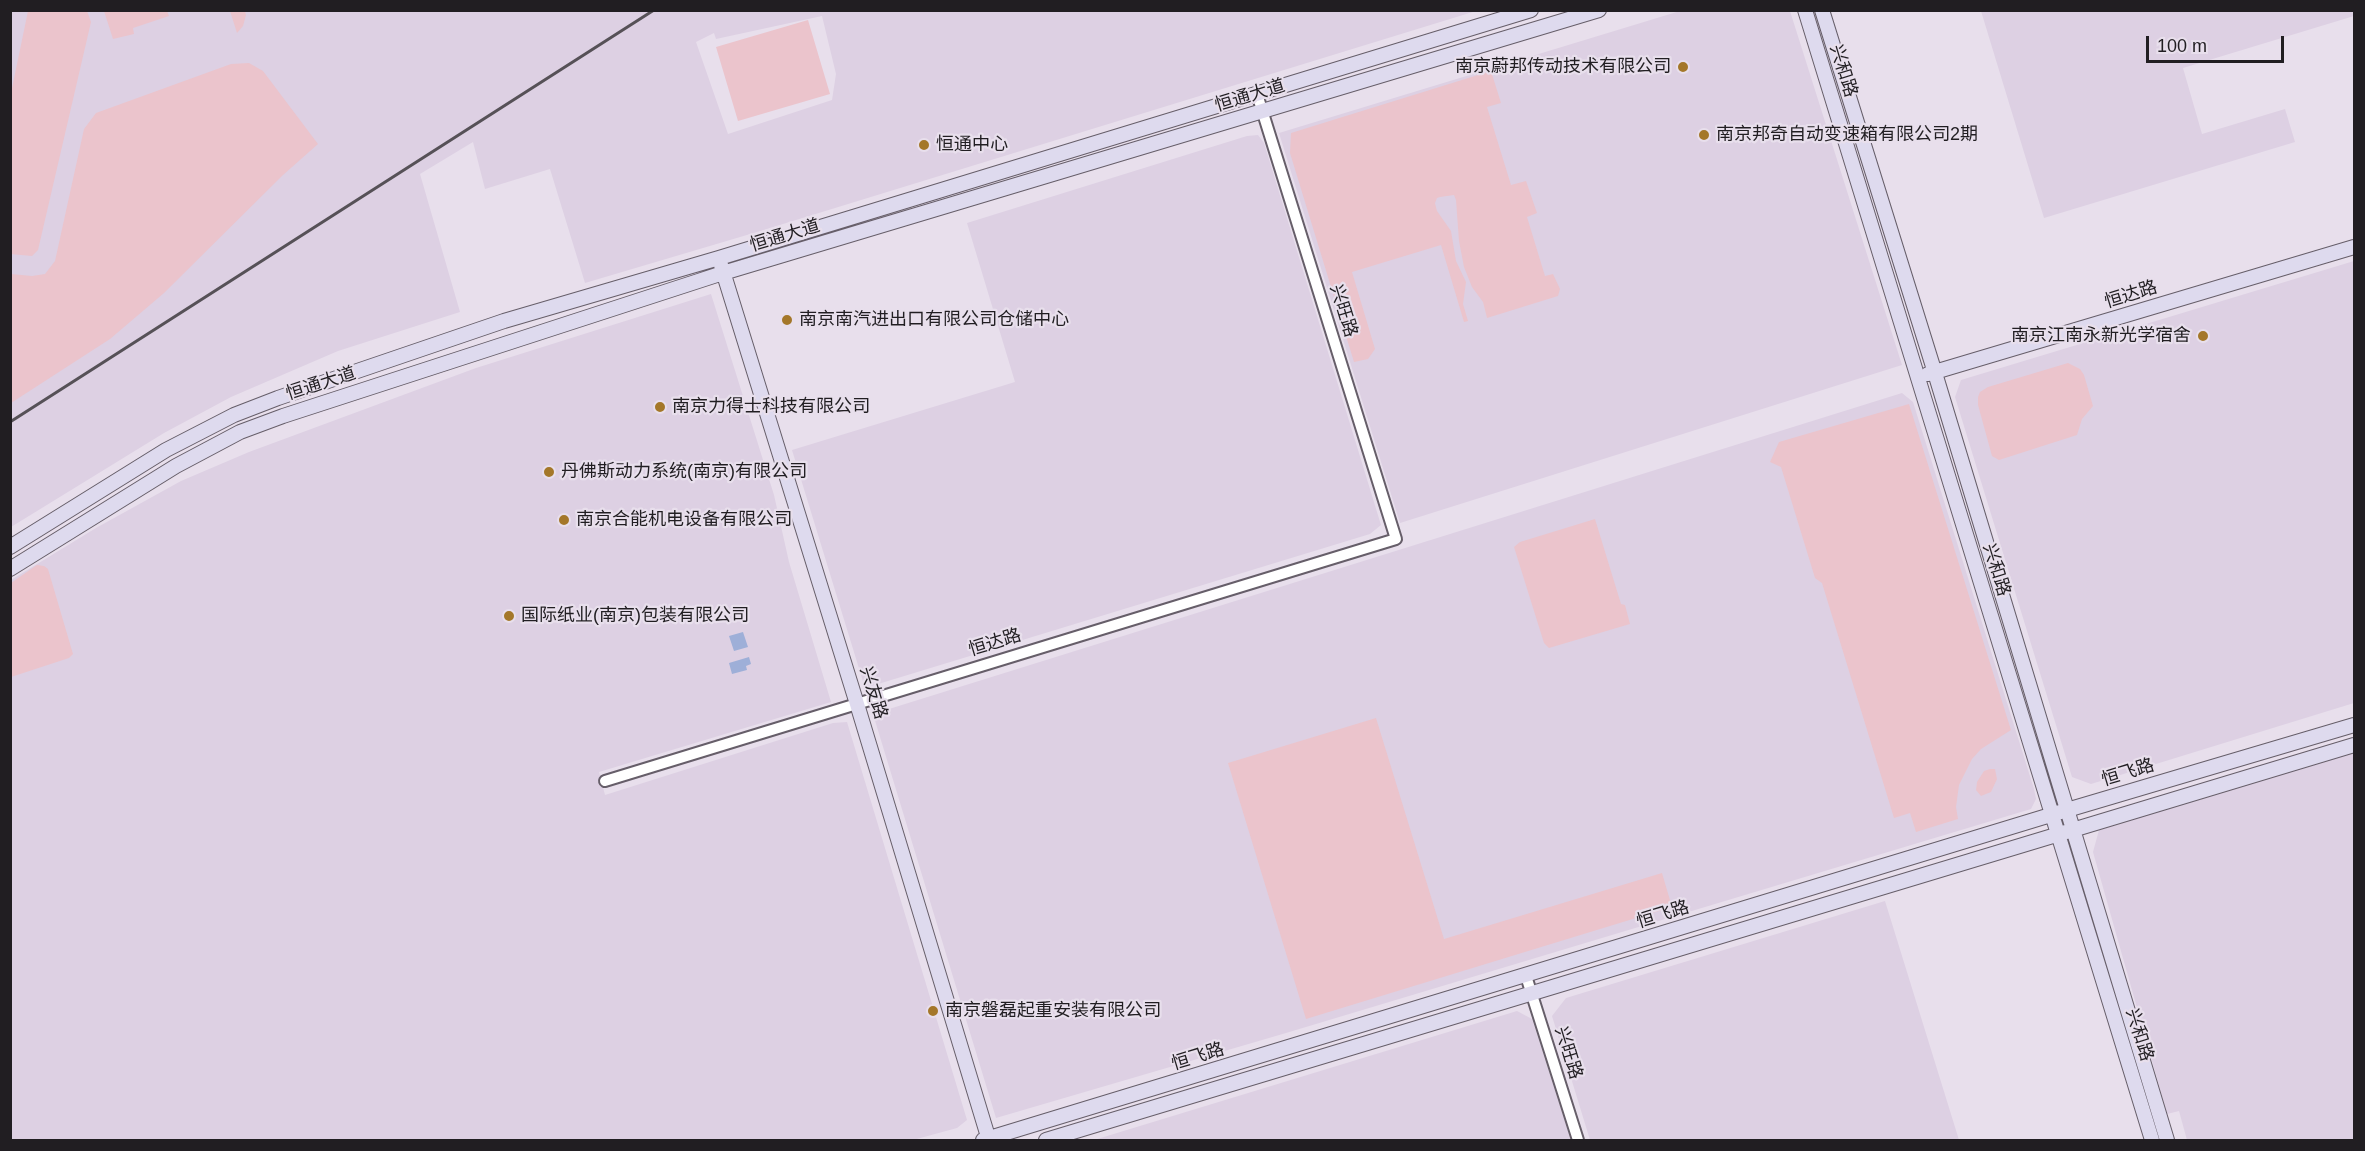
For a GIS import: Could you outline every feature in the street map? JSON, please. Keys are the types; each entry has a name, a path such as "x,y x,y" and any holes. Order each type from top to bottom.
{"main road":[{"name":"恒通大道","path":"10,547 123,475 234,415 504,321 719,258 1531,10"},
{"name":"恒通大道","path":"10,569 176,466 240,432 283,416 723,273 1599,10"},
{"name":"兴和路","path":"1805,10 2152,1140"},
{"name":"兴和路","path":"1822,10 1935,372 2167,1140"},
{"name":"恒达路","path":"1918,377 2355,247"},
{"name":"兴友路","path":"719,258 857,704 987,1140"},
{"name":"恒飞路","path":"987,1140 2067,810 2355,725"},
{"name":"恒飞路","path":"1046,1140 2355,744"}],"street":[{"name":"兴旺路","path":"1257,94 1396,539"},
{"name":"恒达路","path":"605,781 1396,539"},
{"name":"兴旺路","path":"1526,976 1578,1140"}],"shaded area":[{"path":"2354,10 2354,16 2183,68 2202,134 2285,109 2295,142 2044,218 1981,11"},
{"path":"10,11 1476,11 585,283 550,169 485,189 473,142 420,174 460,312 338,351 231,397 164,433 11,527","holes":["822,16 836,74 832,100 728,134 696,42 714,33 716,39"]},
{"path":"28,11 87,11 91,22 38,250 32,256 10,254 11,93"},
{"path":"104,11 167,11 169,16 133,28 134,34 113,39"},
{"path":"230,11 245,11 243,26 237,33"},
{"path":"1680,11 1790,11 1902,365 1400,523 1279,133"},
{"path":"808,20 830,94 738,121 716,47"},
{"path":"249,63 263,71 318,144 283,175 164,293 110,339 11,403 11,274 32,276 45,274 55,261 84,129 96,113 231,64"},
{"path":"1491,71 1501,103 1487,107 1511,185 1526,181 1537,213 1527,217 1545,276 1553,274 1560,289 1558,296 1487,318 1483,302 1472,287 1464,267 1459,241 1456,200 1454,195 1440,197 1435,203 1437,211 1451,231 1456,261 1466,282 1463,304 1468,321 1464,322 1441,245 1352,272 1375,349 1368,359 1354,362 1290,153 1291,133"},
{"path":"1258,135 1264,143 1381,525 1370,534 865,688 792,450 1015,382 967,223 1247,136"},
{"path":"2354,261 2354,703 2091,784 2072,777 1955,397 1961,380"},
{"path":"711,294 774,495 789,562 831,702 599,772 605,795 833,723 847,722 967,1120 957,1128 913,1140 11,1140 11,580 96,528 181,481 249,452 476,368"},
{"path":"2068,363 2080,369 2084,375 2093,406 2082,419 2077,435 1999,460 1992,456 1978,405 1980,392 1988,387"},
{"path":"1902,393 1913,402 2034,789 2036,799 2031,809 996,1118 873,714"},
{"path":"1909,404 2011,730 1981,749 1972,759 1959,785 1956,807 1958,819 1916,832 1910,813 1894,818 1822,583 1815,578 1781,467 1770,462 1779,442"},
{"path":"1595,519 1621,604 1625,605 1630,624 1549,648 1544,643 1514,547 1520,542"},
{"path":"37,565 48,569 73,654 69,658 11,677 11,583"},
{"path":"1376,718 1444,939 1662,873 1672,907 1306,1019 1228,763"},
{"path":"2354,753 2354,1140 2187,1140 2179,1111 2167,1114 2093,852 2099,830"},
{"path":"1995,769 1997,779 1991,792 1981,796 1976,790 1977,782 1984,771"},
{"path":"1885,901 1959,1140 1590,1140 1552,1016 1566,998"},
{"path":"1517,1011 1532,1019 1571,1140 1094,1140"}],"water":[{"path":"743,632 748,647 734,651 729,636"},
{"path":"749,657 751,664 746,666 747,670 732,674 729,663"}],"railway":[{"path":"10,422 654,10"}],"place":[{"name":"南京蔚邦传动技术有限公司","path":"1683,67"},
{"name":"南京邦奇自动变速箱有限公司2期","path":"1704,135"},
{"name":"恒通中心","path":"924,145"},
{"name":"南京南汽进出口有限公司仓储中心","path":"787,320"},
{"name":"南京江南永新光学宿舍","path":"2203,336"},
{"name":"南京力得士科技有限公司","path":"660,407"},
{"name":"丹佛斯动力系统(南京)有限公司","path":"549,472"},
{"name":"南京合能机电设备有限公司","path":"564,520"},
{"name":"国际纸业(南京)包装有限公司","path":"509,616"},
{"name":"南京磐磊起重安装有限公司","path":"933,1011"}]}
